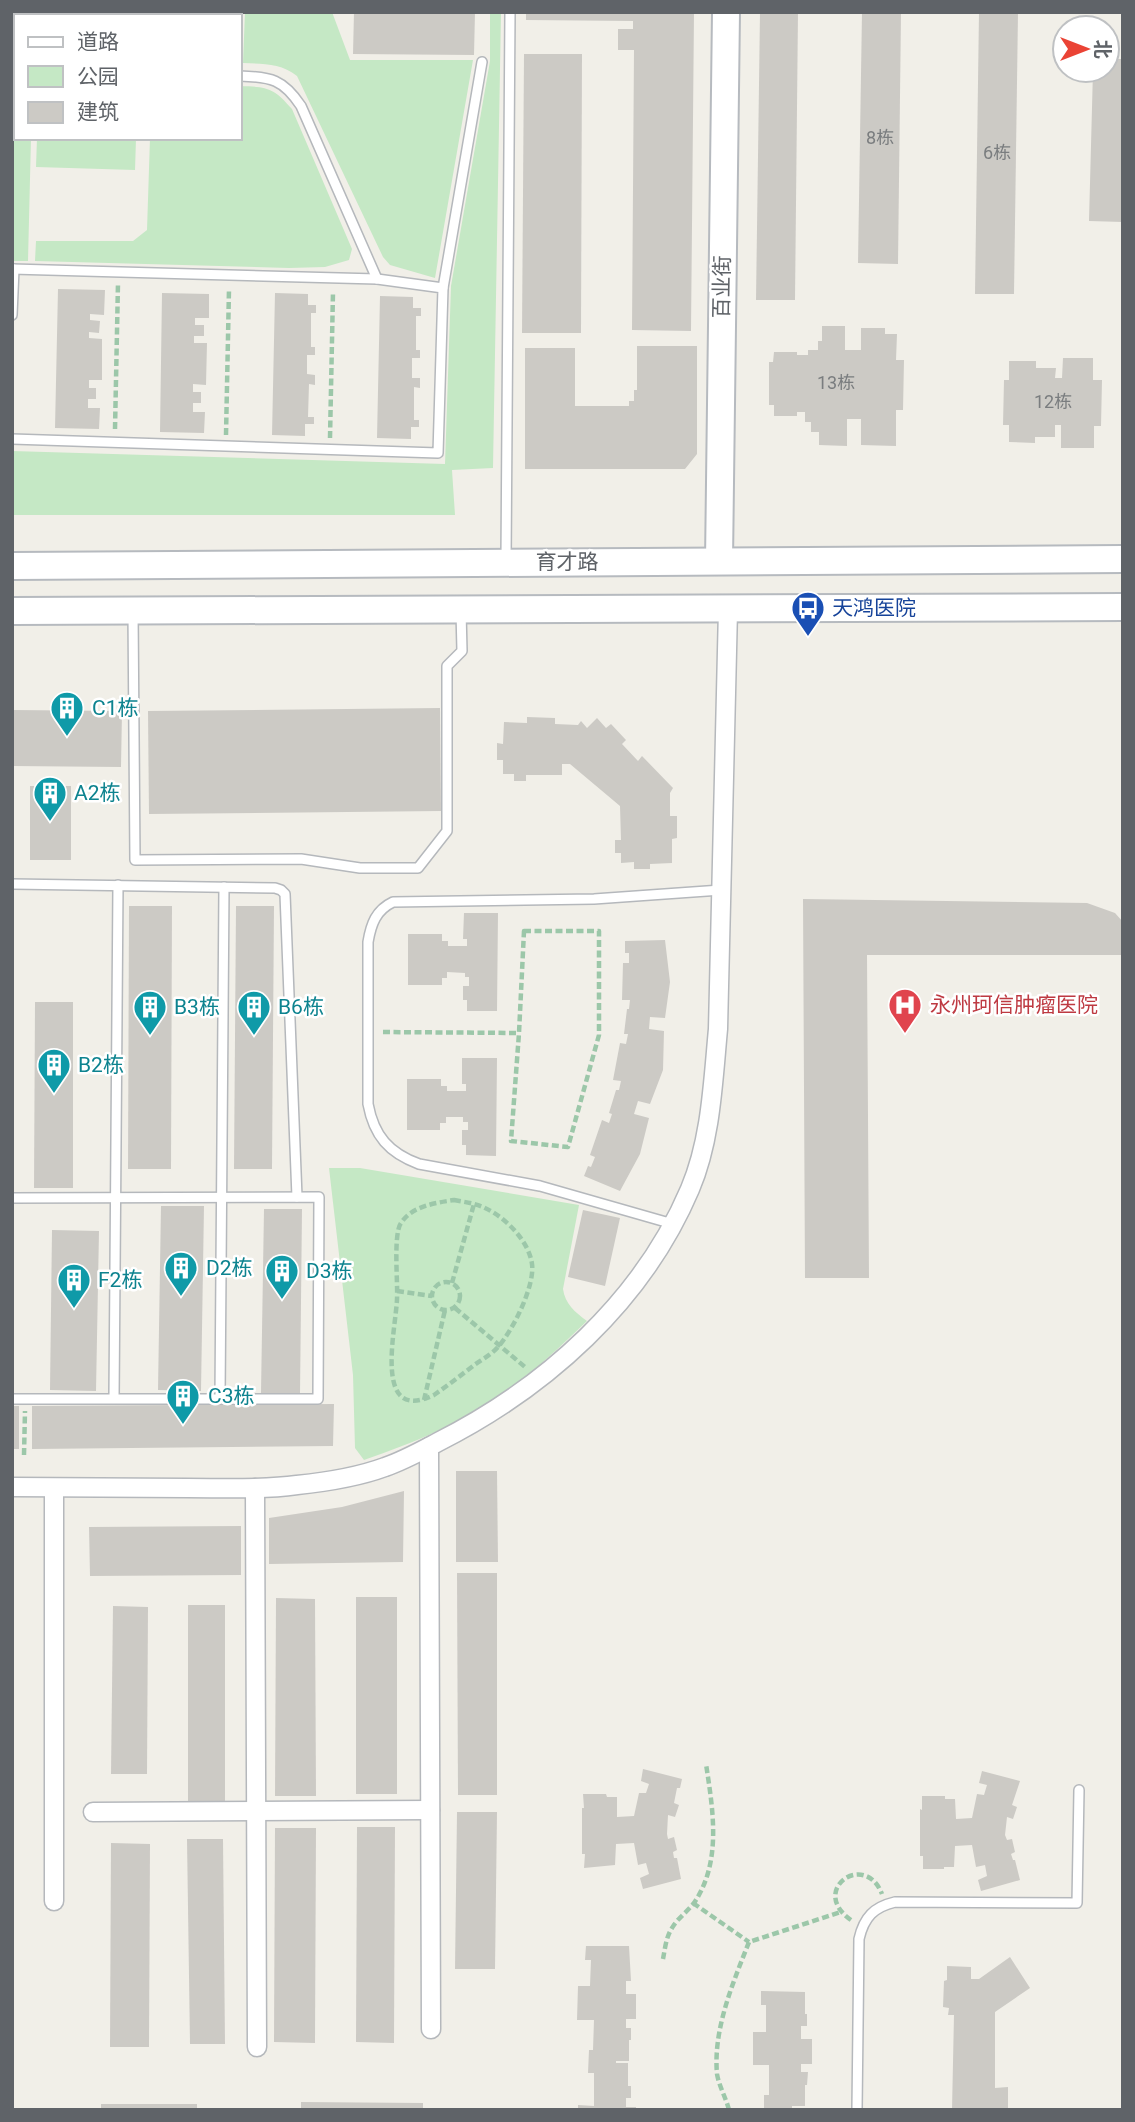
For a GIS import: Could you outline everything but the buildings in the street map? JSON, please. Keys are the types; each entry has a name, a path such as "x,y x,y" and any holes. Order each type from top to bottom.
{"main road":[{"name":"百业街","path":"719,561 726,12"},
{"name":"育才路","path":"12,566 1123,559"},
{"path":"12,611 1123,607"}],"street":[{"path":"12,1487 255,1488 342,1478 385,1467 467,1427 541,1378 603,1320 638,1280 673,1224 690,1188 705,1138 713,1084 718,1029 728,609"},
{"path":"429,1447 431,2029"},
{"path":"54,1488 54,1901"},
{"path":"255,1488 257,2047"},
{"path":"93,1812 430,1810"}],"lane":[{"path":"506,562 510,12"},
{"path":"12,439 438,453 443,288 482,62"},
{"path":"242,76 277,80 291,90 301,106 377,279"},
{"path":"12,315 13,269 377,279 443,288"},
{"path":"133,610 135,860 301,859 360,868 418,868 447,831 447,666 461,651 461,610"},
{"path":"12,884 275,888 285,894 297,1197"},
{"path":"114,1398 118,885"},
{"path":"219,1398 224,887"},
{"path":"673,1224 540,1186 419,1164 403,1158 391,1149 379,1135 371,1119 368,1104 370,927 377,914 393,902 594,899 721,890"},
{"path":"12,1198 318,1197 318,1399 12,1399"},
{"path":"857,2110 859,1939 865,1921 874,1910 895,1902 1077,1903 1079,1790"}],"path":[{"path":"115,443 118,272"},
{"path":"225,446 229,275"},
{"path":"330,450 334,278"},
{"path":"524,931 599,931 599,1035 568,1147 511,1141 519,1033 524,931"},
{"path":"368,1032 519,1033"},
{"path":"454,1200 474,1204 503,1220 528,1251 532,1265 531,1277 522,1307 499,1345 444,1388 424,1400 412,1402 400,1397 391,1370 397,1291 397,1231 409,1214 436,1203 454,1200"},
{"path":"452,1283 474,1204"},
{"path":"440,1283 452,1283 457,1287 460,1296 455,1307 445,1310 434,1304 432,1296 433,1290 440,1283"},
{"path":"397,1291 432,1296"},
{"path":"455,1307 519,1363 541,1378"},
{"path":"424,1400 445,1310"},
{"path":"24,1455 25,1399"},
{"path":"663,1959 672,1927 693,1903 703,1886 714,1835 706,1764"},
{"path":"865,1921 852,1920 841,1912 836,1904 835,1891 842,1879 853,1874 866,1875 876,1881 882,1892 883,1905"},
{"path":"693,1903 749,1942"},
{"path":"749,1942 841,1912"},
{"path":"729,2110 717,2076 720,2031 731,1988 749,1942"}],"green space":[{"path":"245,12 332,12 350,60 473,60 435,278 390,265 383,257 297,76 278,66 243,63"},
{"path":"490,12 501,12 493,468 452,470 455,515 12,515 12,451 445,464 451,286 490,61"},
{"path":"14,80 14,140 31,140 28,261 12,261"},
{"path":"242,86 257,87 274,92 292,109 352,249 349,260 325,267 35,261 36,241 133,241 147,230 150,140 242,140"},
{"path":"37,140 136,140 135,170 36,167"},
{"path":"329,1168 360,1168 579,1205 563,1289 568,1303 587,1321 537,1367 489,1403 437,1431 364,1460 355,1448 353,1375"}],"place":[{"name":"天鸿医院","path":"808,638"},
{"name":"C1栋","path":"67,738"},
{"name":"A2栋","path":"50,823"},
{"name":"永州珂信肿瘤医院","path":"905,1035"},
{"name":"B3栋","path":"150,1037"},
{"name":"B6栋","path":"254,1037"},
{"name":"B2栋","path":"54,1095"},
{"name":"D2栋","path":"181,1298"},
{"name":"D3栋","path":"282,1301"},
{"name":"F2栋","path":"74,1310"},
{"name":"C3栋","path":"183,1426"}]}
